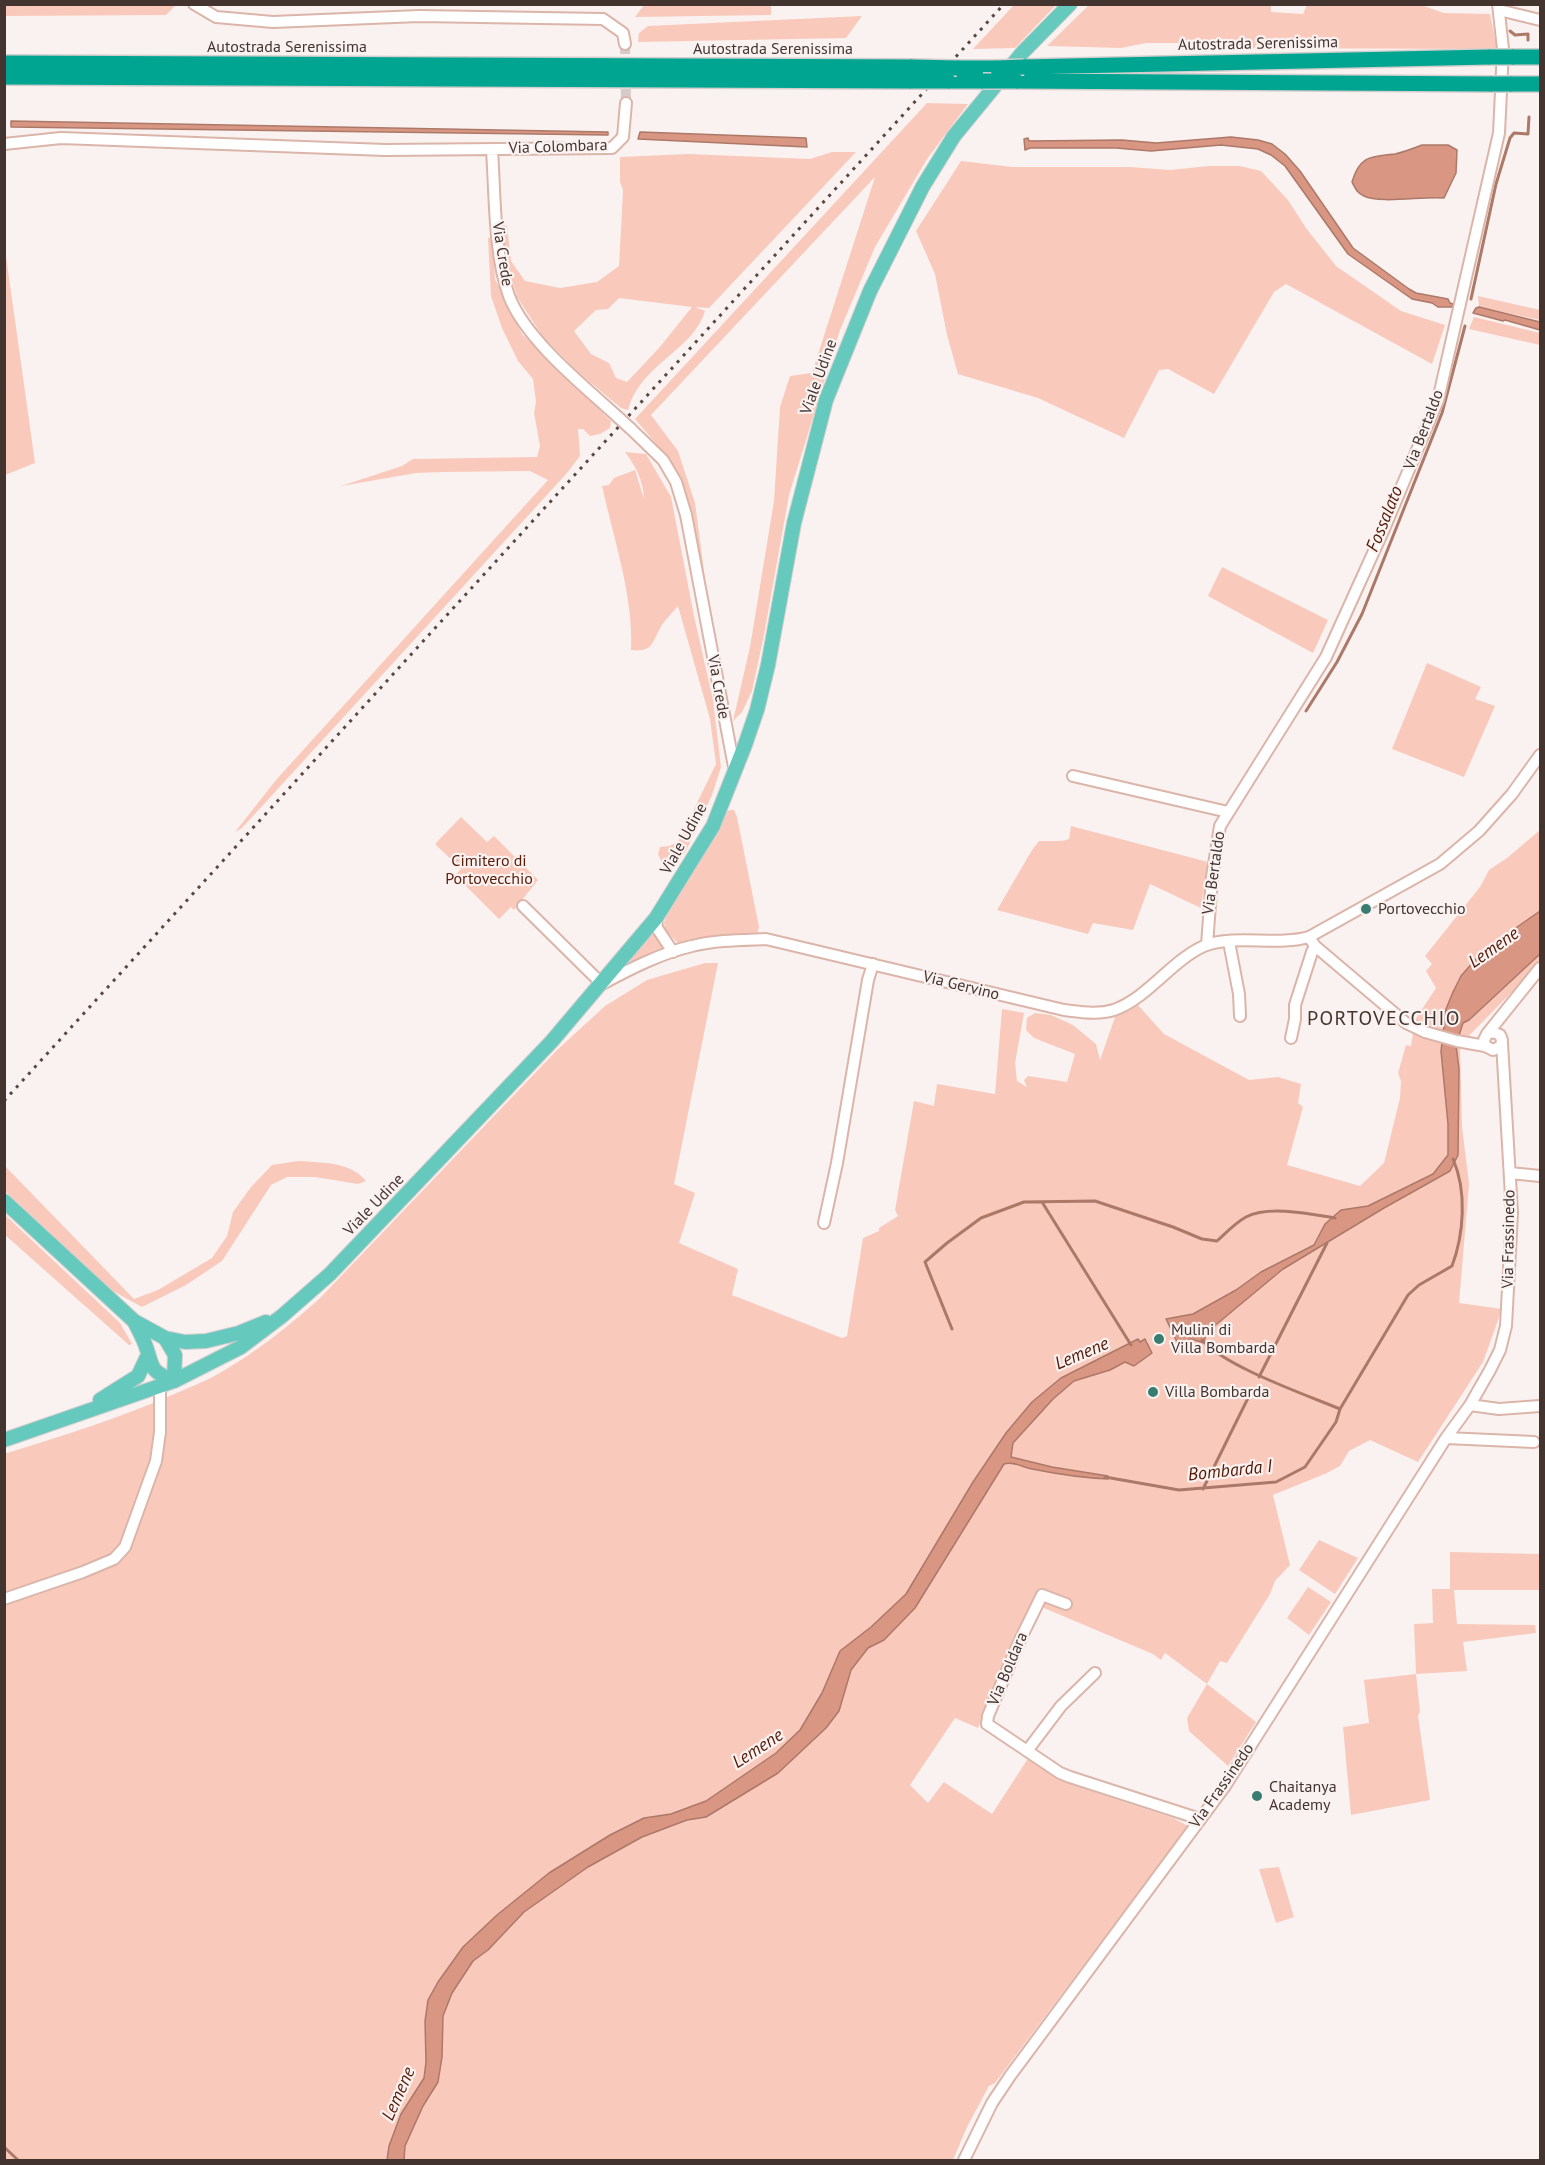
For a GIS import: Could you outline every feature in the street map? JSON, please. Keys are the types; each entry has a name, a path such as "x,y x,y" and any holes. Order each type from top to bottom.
{"highway":[{"name":"Autostrada Serenissima","path":"4,77 911,74 957,68 1540,57"},
{"name":"Autostrada Serenissima","path":"4,63 911,74 948,81 1540,84"}],"main road":[{"name":"Viale Udine","path":"4,1440 174,1381 241,1347 282,1316 330,1274 552,1041 656,918 713,826 735,774 757,710 768,665 794,523 826,400 870,291 923,186 954,136 1022,53 1070,4"},
{"path":"4,1201 134,1321 165,1338 185,1342 206,1341 239,1333 282,1316"},
{"path":"134,1321 146,1348 151,1367 174,1381 175,1355 165,1338"},
{"path":"60,1422 121,1389 138,1376 147,1357"}],"street":[{"path":"194,4 216,17 273,22 419,15 603,19 623,33 626,44"},
{"path":"1499,7 1540,20"},
{"name":"Via Bertaldo","path":"1207,940 1212,878 1220,826 1326,657 1384,529 1438,400 1499,133 1503,49 1499,7"},
{"name":"Via Colombara","path":"492,150 612,148 623,137 626,103"},
{"path":"4,144 61,138 385,150 492,150"},
{"name":"Via Crede","path":"492,150 501,268 509,297 523,320 552,356 663,460 676,482 686,515 735,774"},
{"path":"1312,942 1440,864 1479,831 1512,794 1540,755"},
{"name":"Via Bertaldo","path":"1073,776 1228,812"},
{"path":"524,906 602,984"},
{"path":"656,918 657,928 673,952"},
{"name":"Via Gervino","path":"602,984 649,961 690,946 725,940 766,939 1011,999 1088,1014 1114,1010 1135,998 1207,940 1312,942"},
{"path":"1229,942 1239,994 1240,1016"},
{"path":"1312,942 1406,1023 1441,1037 1462,1042 1487,1041 1496,1032 1502,1041 1496,1050 1487,1041"},
{"path":"1291,1038 1295,1005 1312,942"},
{"path":"824,1223 837,1163 868,980 873,964"},
{"path":"1487,1041 1515,998 1540,968"},
{"name":"Via Frassinedo","path":"964,2160 992,2103 1010,2076 1225,1786 1446,1438 1470,1405 1500,1350 1506,1326 1512,1213 1503,1066 1504,1014"},
{"path":"1487,1041 1503,1066"},
{"path":"1509,1173 1540,1176"},
{"path":"4,1599 114,1559 125,1547 156,1461 160,1432 160,1386"},
{"path":"1470,1405 1499,1409 1540,1406"},
{"path":"1446,1438 1534,1442"},
{"name":"Via Boldara","path":"1066,1604 1042,1595 1018,1642 986,1721 989,1726 1060,1773 1080,1782 1143,1799 1200,1819"},
{"path":"1026,1751 1061,1706 1095,1673"}],"green space":[{"path":"4,5 176,5 166,15 5,16"},
{"path":"644,5 771,5 771,15 635,17"},
{"path":"1014,5 1056,5 1015,48 973,49"},
{"path":"1089,5 1271,5 1271,12 1303,14 1307,5 1421,5 1444,13 1490,14 1497,49 1210,48 1182,43 1146,43 1121,48 1047,46"},
{"path":"862,16 846,38 638,42 639,33 648,26"},
{"path":"927,103 968,104 927,159 875,247 840,330 789,495 752,691 742,712 733,721 750,647 774,501 780,407 790,376 812,373 875,177 651,415 678,451 695,503 711,624 686,498 668,458 635,419"},
{"path":"832,152 856,152 709,308 695,307 705,311 699,325 679,348 643,381 634,394 628,410 621,408 579,373 543,337 517,297 505,259 503,225 507,226 511,261 525,281 560,288 597,282 619,266 623,190 620,182 620,157 688,154 810,159","holes":["619,298 692,307 659,348 627,382 616,378 609,363 591,354 574,331 596,310 608,309"]},
{"path":"961,161 1012,167 1130,167 1170,170 1240,166 1261,171 1288,200 1306,228 1336,266 1401,311 1445,325 1432,364 1286,284 1274,292 1214,394 1168,369 1159,370 1124,438 1038,398 958,374 947,335 935,274 916,231"},
{"path":"493,237 495,279 522,334 611,421 610,428 600,434 590,436 583,429 578,429 580,456 567,473 242,828 235,832 276,780 548,480 530,471 444,472 416,473 341,486 402,466 413,459 537,457 540,446 534,413 536,402 533,379 518,361 502,328 491,296 488,238"},
{"path":"5,249 35,463 4,475"},
{"path":"1478,296 1540,310 1540,320 1479,307"},
{"path":"1474,317 1540,333 1540,345 1469,329"},
{"path":"625,452 646,454 671,497 713,700 721,767 712,795 686,851 674,868 665,869 658,854 660,847 678,842 716,764 710,719 678,606 648,648 631,650 626,588 602,486 609,485 614,478 635,470 644,499 638,474"},
{"path":"1222,567 1328,620 1313,653 1208,596"},
{"path":"1427,663 1481,687 1475,699 1495,706 1464,777 1392,749"},
{"path":"734,810 737,817 759,927 757,935 679,944 665,930 664,922 704,855 726,812"},
{"name":"Cimitero di Portovecchio","path":"461,817 487,842 494,836 538,880 514,910 511,907 499,919 455,875 461,869 435,844"},
{"path":"1071,826 1208,862 1201,908 1150,884 1133,930 1093,923 1088,934 997,910 1039,841 1069,839"},
{"path":"1540,830 1540,963 1460,1045 1462,1127 1469,1184 1459,1303 1502,1309 1483,1362 1418,1462 1370,1440 1349,1451 1340,1466 1273,1495 1290,1565 1275,1581 1270,1594 1227,1663 1220,1661 1207,1684 1165,1653 1161,1660 1153,1654 1032,1603 1013,1638 978,1728 955,1718 910,1785 928,1803 944,1782 992,1814 1029,1757 1072,1785 1173,1818 1188,1826 995,2083 989,2086 967,2127 953,2160 5,2160 4,1454 89,1427 151,1404 213,1377 258,1348 320,1298 557,1050 605,1006 647,980 705,963 718,963 674,1184 695,1193 679,1243 738,1269 732,1295 842,1338 847,1336 863,1238 879,1231 879,1228 898,1216 895,1210 914,1101 934,1106 937,1084 995,1094 1002,1009 1024,1013 1015,1063 1017,1081 1027,1087 1024,1080 1028,1076 1067,1082 1075,1054 1034,1038 1026,1030 1027,1018 1035,1013 1051,1015 1073,1025 1096,1044 1100,1060 1115,1017 1137,1004 1164,1034 1249,1080 1278,1077 1301,1084 1298,1103 1303,1107 1287,1165 1360,1186 1384,1163 1400,1098 1401,1081 1398,1073 1406,1045 1411,1046 1415,1020 1436,988 1426,971 1432,964 1425,956 1480,887 1489,870"},
{"path":"653,932 664,947 664,951 636,964 631,963 631,959"},
{"path":"298,1161 344,1166 359,1174 366,1181 358,1184 315,1177 287,1177 271,1185 222,1261 186,1285 142,1307 111,1290 5,1191 5,1166 134,1299 158,1290 212,1258 227,1236 233,1212 251,1187 272,1165"},
{"path":"4,1214 120,1323 132,1344 129,1345 5,1235"},
{"path":"1319,1540 1358,1558 1335,1594 1299,1570"},
{"path":"1450,1552 1540,1554 1540,1590 1454,1590 1457,1624 1535,1625 1536,1633 1463,1642 1467,1671 1416,1674 1414,1624 1433,1623 1432,1589 1450,1589"},
{"path":"1308,1587 1331,1602 1309,1635 1287,1618"},
{"path":"1416,1674 1420,1712 1418,1716 1430,1800 1351,1815 1343,1727 1369,1723 1364,1680"},
{"path":"1207,1684 1256,1722 1228,1766 1189,1731 1187,1718"},
{"path":"1279,1867 1294,1917 1276,1923 1259,1869"}],"water":[{"path":"11,121 608,132 608,135 11,127"},
{"path":"640,132 806,138 807,147 638,139"},
{"path":"1231,137 1272,144 1285,154 1300,171 1353,248 1409,289 1416,293 1448,299 1453,304 1452,307 1438,307 1432,303 1412,299 1348,254 1285,166 1271,155 1258,149 1221,145 1151,151 1116,148 1030,148 1025,150 1024,139 1028,138 1029,141 1122,140 1156,143"},
{"path":"1422,145 1448,145 1457,150 1456,173 1444,198 1380,199 1364,196 1356,190 1352,182 1363,162 1373,157 1398,153"},
{"path":"1479,307 1540,322 1540,330 1473,313"},
{"name":"Lemene","path":"1540,911 1540,954 1463,1023 1456,1045 1459,1069 1458,1155 1450,1171 1283,1269 1206,1333 1204,1343 1191,1339 1179,1346 1166,1319 1193,1314 1236,1290 1261,1272 1314,1245 1325,1224 1341,1210 1368,1206 1433,1174 1448,1155 1448,1124 1441,1051 1446,1009 1461,976 1475,960"},
{"path":"1138,1339 1140,1342 1145,1339 1152,1353 1134,1366 1125,1362 1110,1370 1074,1381 1053,1399 1013,1443 1011,1457 1052,1467 1108,1476 1108,1479 1070,1476 1004,1464 915,1608 884,1640 868,1648 851,1670 839,1711 826,1728 778,1773 706,1817 687,1820 642,1837 588,1867 524,1912 488,1950 473,1961 452,1993 443,2016 442,2057 438,2082 423,2106 405,2146 404,2160 387,2160 389,2146 401,2114 424,2078 425,2021 428,2000 463,1947 497,1915 549,1873 610,1835 644,1818 671,1814 706,1801 776,1753 800,1730 822,1693 840,1651 871,1627 906,1594 973,1482 1006,1433 1032,1402 1061,1378"}],"waterway":[{"name":"Fossalato","path":"1510,31 1515,35 1528,34 1528,40"},
{"name":"Fossalato","path":"1471,299 1496,184 1510,138 1514,133 1528,134 1529,117"},
{"name":"Fossalato","path":"1306,711 1337,662 1362,614 1442,413 1465,326"},
{"path":"1340,1409 1408,1295 1419,1285 1452,1266 1459,1240 1462,1212 1460,1185 1453,1159"},
{"name":"Portovecchio","path":"952,1329 925,1262 981,1218 1024,1202 1095,1201 1202,1239 1217,1241 1238,1222 1255,1213 1278,1211 1335,1218"},
{"path":"1042,1202 1131,1345"},
{"path":"1259,1377 1327,1243"},
{"name":"Bombarda I","path":"1105,1477 1179,1490 1276,1482 1305,1467 1336,1422 1340,1409 1247,1370 1213,1350 1202,1340"},
{"path":"1203,1489 1252,1390"},
{"path":"4,2147 18,2160"}],"tunnel":[{"path":"625,44 626,103"}],"railway":[{"path":"4,1101 1004,4"}],"place":[{"name":"Portovecchio","path":"1366,909"},
{"name":"Mulini di Villa Bombarda","path":"1159,1339"},
{"name":"Villa Bombarda","path":"1153,1392"},
{"name":"Chaitanya Academy","path":"1257,1796"}],"district":[{"name":"PORTOVECCHIO","path":"1384,1019"}]}
